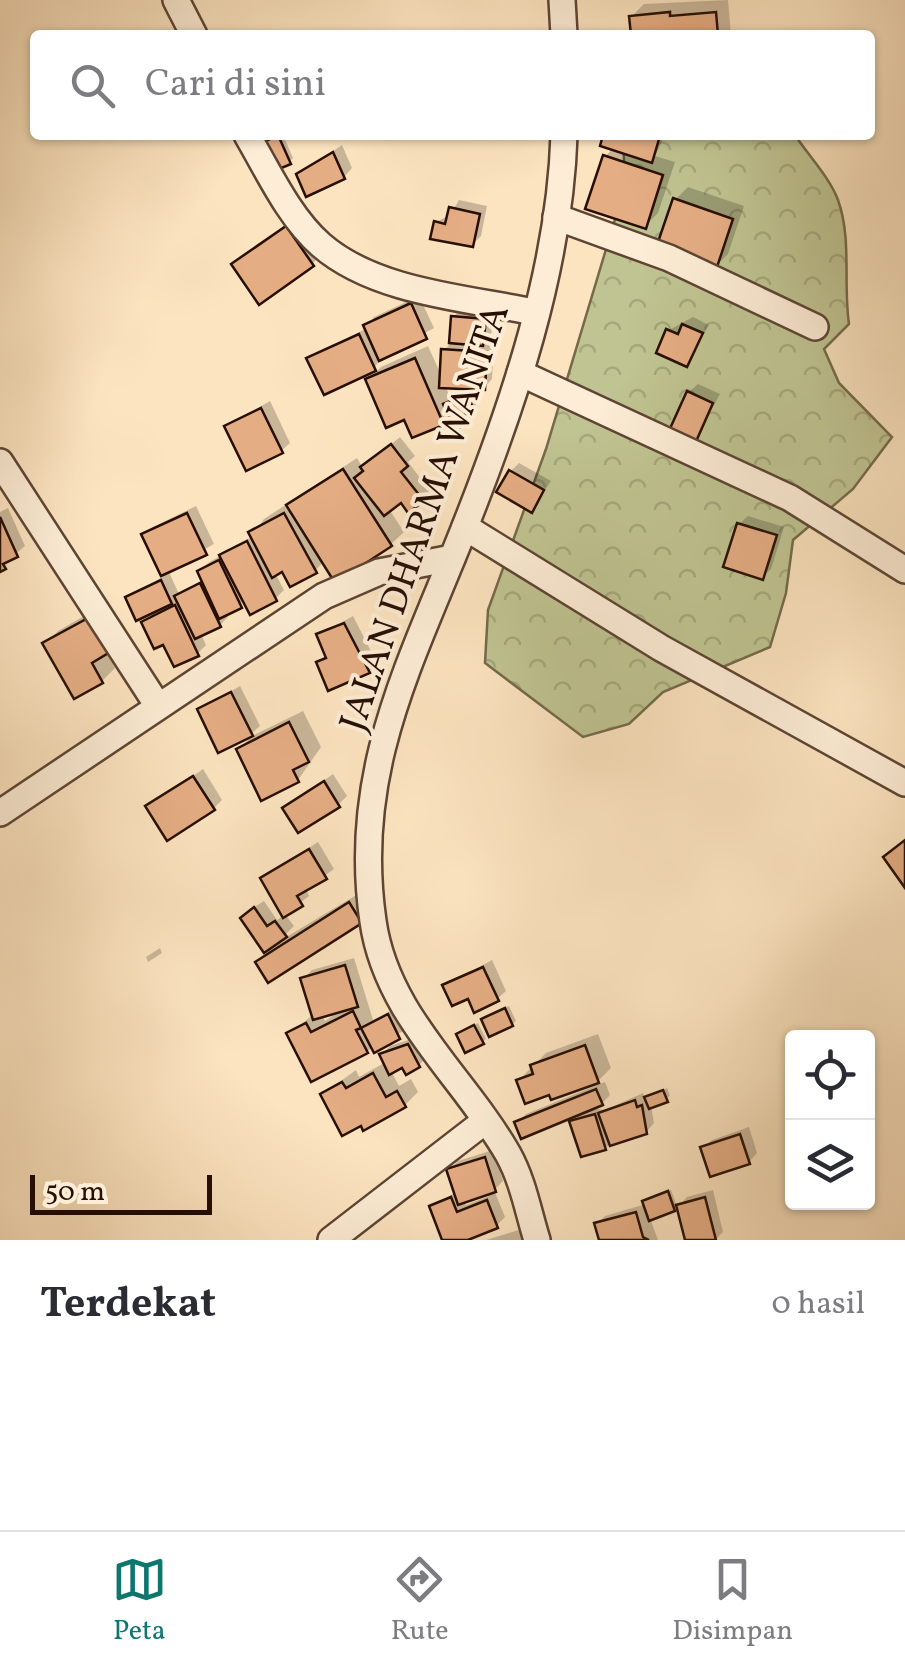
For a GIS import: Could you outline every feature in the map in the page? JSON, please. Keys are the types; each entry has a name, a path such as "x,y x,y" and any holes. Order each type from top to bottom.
{"street":[{"path":"176,0 191,30"},
{"path":"562,0 564,30"},
{"path":"250,140 279,190 320,244 365,272 534,312"},
{"name":"JALAN DHARMA WANITA","path":"537,1240 521,1182 484,1121 435,1056 391,980 373,924 368,862 373,784 395,694 465,527 520,373 556,216 564,140"},
{"path":"556,216 669,258 815,326"},
{"path":"520,373 790,498 905,570"},
{"path":"0,462 158,706"},
{"path":"465,527 661,648 905,782"},
{"path":"0,814 324,596 378,572 452,558"},
{"path":"331,1240 484,1121"}],"green space":[{"path":"623,140 799,140 834,192 845,230 849,324 824,349 839,383 892,437 853,489 793,540 786,593 770,647 663,692 629,724 583,737 485,663 488,610 546,449 625,186"}],"building":[{"path":"716,12 718,30 630,30 629,16"},
{"path":"280,140 291,164 272,172 259,144"},
{"path":"602,140 659,140 652,163 600,146"},
{"path":"333,152 345,179 306,197 296,174"},
{"path":"603,155 663,175 646,229 585,209"},
{"path":"673,198 733,219 716,270 681,258 684,251 658,242"},
{"path":"449,207 480,214 473,247 430,239 434,221 445,224"},
{"path":"286,226 314,266 259,305 231,264"},
{"path":"411,303 427,339 379,361 363,325"},
{"path":"451,316 486,319 483,346 449,343"},
{"path":"682,324 703,333 687,367 656,353 666,329 678,334"},
{"path":"359,334 376,371 324,395 306,358"},
{"path":"441,349 487,352 485,390 439,388"},
{"path":"415,358 444,425 412,438 404,420 386,428 365,379"},
{"path":"687,391 713,403 694,446 668,433"},
{"path":"467,394 474,410 465,414 469,424 453,430 443,404"},
{"path":"261,408 283,453 246,471 224,426"},
{"path":"391,444 408,466 401,472 424,501 408,513 401,503 384,516 354,478 363,471 360,467"},
{"path":"343,469 392,546 335,583 286,505"},
{"path":"509,470 544,490 532,513 496,492"},
{"path":"187,513 207,555 161,576 141,534"},
{"path":"284,513 317,573 290,587 282,572 272,578 248,532"},
{"path":"0,517 18,557 3,564 6,569 0,572"},
{"path":"737,523 777,535 763,580 723,567"},
{"path":"247,541 277,601 250,615 219,555"},
{"path":"219,560 242,608 219,619 197,571"},
{"path":"161,580 172,604 136,621 125,597"},
{"path":"200,583 221,627 195,639 174,596"},
{"path":"175,605 199,656 174,667 163,645 154,649 141,622"},
{"path":"90,617 110,652 92,663 103,683 74,699 42,643"},
{"path":"344,623 370,673 328,691 316,662 326,658 316,634"},
{"path":"231,692 253,736 218,753 197,709"},
{"path":"289,722 309,762 293,770 299,782 261,801 236,749"},
{"path":"193,776 215,810 167,841 145,806"},
{"path":"324,781 340,807 298,833 282,808"},
{"path":"905,840 905,888 883,857"},
{"path":"309,849 327,879 297,896 303,906 283,918 260,878"},
{"path":"349,902 362,923 268,983 255,962"},
{"path":"254,907 267,926 275,921 287,937 264,953 240,918"},
{"path":"345,965 358,1007 313,1020 300,978"},
{"path":"483,967 499,1001 474,1013 468,999 452,1006 442,985"},
{"path":"505,1008 513,1026 489,1037 481,1019"},
{"path":"353,1011 361,1028 356,1030 368,1053 311,1082 286,1033 306,1023 311,1032"},
{"path":"388,1014 400,1039 374,1053 361,1028"},
{"path":"474,1025 484,1044 465,1053 456,1034"},
{"path":"408,1044 420,1067 406,1075 402,1068 389,1075 379,1054"},
{"path":"585,1045 599,1083 551,1100 549,1095 525,1104 516,1080 533,1074 530,1065"},
{"path":"373,1073 386,1097 397,1091 406,1107 363,1131 361,1126 342,1136 320,1094 342,1082 346,1088"},
{"path":"596,1089 603,1105 521,1139 514,1122"},
{"path":"663,1090 668,1102 649,1109 644,1097"},
{"path":"635,1100 637,1107 642,1105 647,1134 610,1146 598,1113"},
{"path":"595,1114 606,1150 581,1157 569,1121"},
{"path":"740,1134 750,1164 710,1177 700,1147"},
{"path":"485,1157 496,1192 458,1205 446,1169"},
{"path":"668,1191 675,1211 649,1221 642,1201"},
{"path":"451,1197 457,1212 487,1200 498,1228 468,1240 442,1240 429,1206"},
{"path":"705,1197 716,1240 685,1240 676,1205"},
{"path":"636,1212 643,1237 649,1240 599,1240 594,1223"}]}
